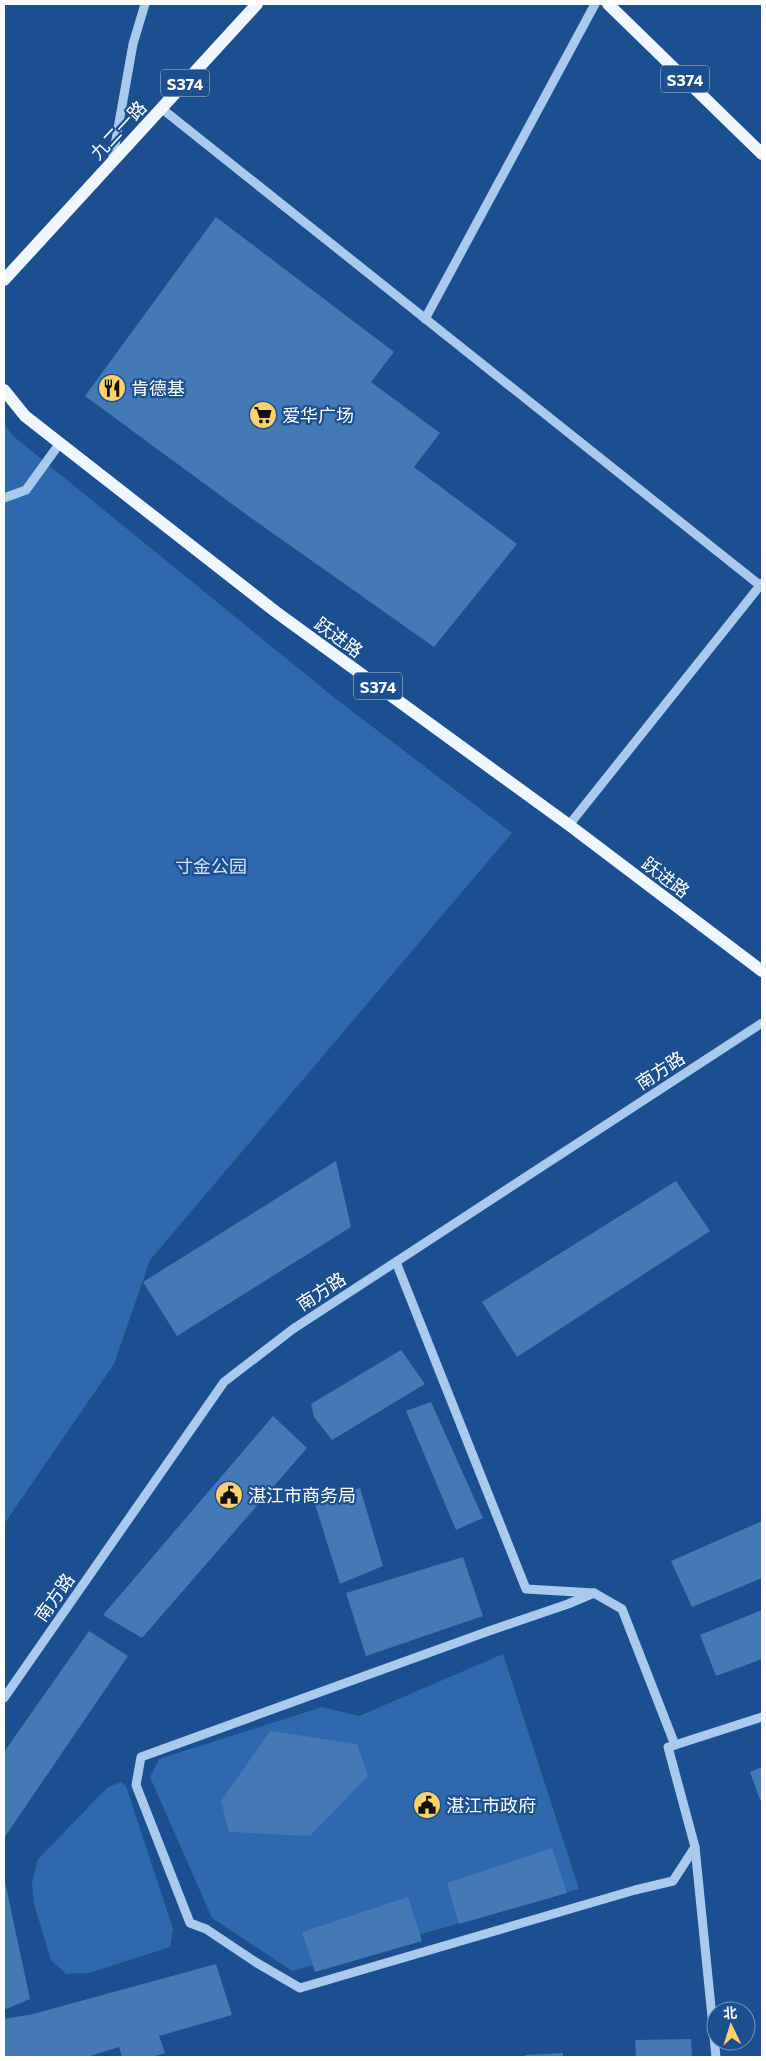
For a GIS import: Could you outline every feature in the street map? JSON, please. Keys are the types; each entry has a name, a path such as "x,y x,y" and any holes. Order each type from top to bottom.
{"main road":[{"name":"九二一路","path":"4,280 258,4"},
{"name":"S374","path":"608,4 762,154"},
{"name":"跃进路","path":"4,390 25,416 276,612 569,826 762,971"}],"street":[{"path":"112,162 133,44 145,4"},
{"path":"425,318 595,4"},
{"path":"161,108 762,585 569,826"},
{"path":"4,498 26,490 60,443"},
{"name":"南方路","path":"4,1698 224,1382 292,1329 762,1022"},
{"path":"396,1262 526,1589 594,1593 622,1609 675,1745"},
{"path":"594,1593 141,1757 136,1785 190,1923 206,1929 257,1963 300,1988 635,1890 673,1881 695,1847"},
{"path":"716,2057 695,1847 668,1747 762,1717"}],"green space":[{"name":"寸金公园","path":"4,423 13,436 336,699 512,833 150,1260 114,1364 4,1524"},
{"path":"503,1654 579,1889 292,1971 212,1918 150,1777 159,1759 322,1707 359,1716"},
{"path":"121,1782 126,1786 173,1929 170,1947 89,1973 66,1974 51,1960 34,1904 32,1882 38,1859 108,1787"}],"building":[{"name":"爱华广场","path":"216,217 394,352 371,382 440,433 414,467 517,544 434,647 247,515 85,396"},
{"path":"336,1161 351,1227 177,1336 143,1282"},
{"path":"676,1181 710,1231 517,1357 482,1302"},
{"path":"401,1350 425,1384 332,1440 314,1417 311,1404"},
{"path":"431,1402 483,1518 456,1530 406,1411"},
{"path":"273,1416 307,1448 142,1638 103,1615"},
{"path":"360,1488 383,1566 340,1584 315,1504"},
{"path":"762,1521 762,1578 692,1607 671,1561"},
{"path":"463,1557 483,1616 366,1656 346,1593"},
{"path":"762,1610 762,1659 716,1676 700,1635"},
{"path":"89,1631 128,1656 4,1838 4,1752"},
{"path":"270,1731 357,1744 368,1776 310,1836 229,1832 221,1801"},
{"path":"762,1767 762,1805 750,1772"},
{"path":"552,1848 567,1893 459,1924 447,1883"},
{"path":"4,1877 30,1999 4,2010"},
{"path":"408,1897 422,1941 315,1972 302,1932"},
{"path":"216,1964 232,2015 159,2036 165,2053 152,2057 122,2057 119,2047 87,2057 4,2057 4,2019 33,2014"},
{"path":"691,2039 692,2057 636,2057 635,2040"},
{"path":"563,2053 563,2057 525,2057 525,2055"}],"place":[{"name":"肯德基","path":"112,388"},
{"name":"爱华广场","path":"263,415"},
{"name":"湛江市商务局","path":"229,1495"},
{"name":"湛江市政府","path":"427,1805"}]}
